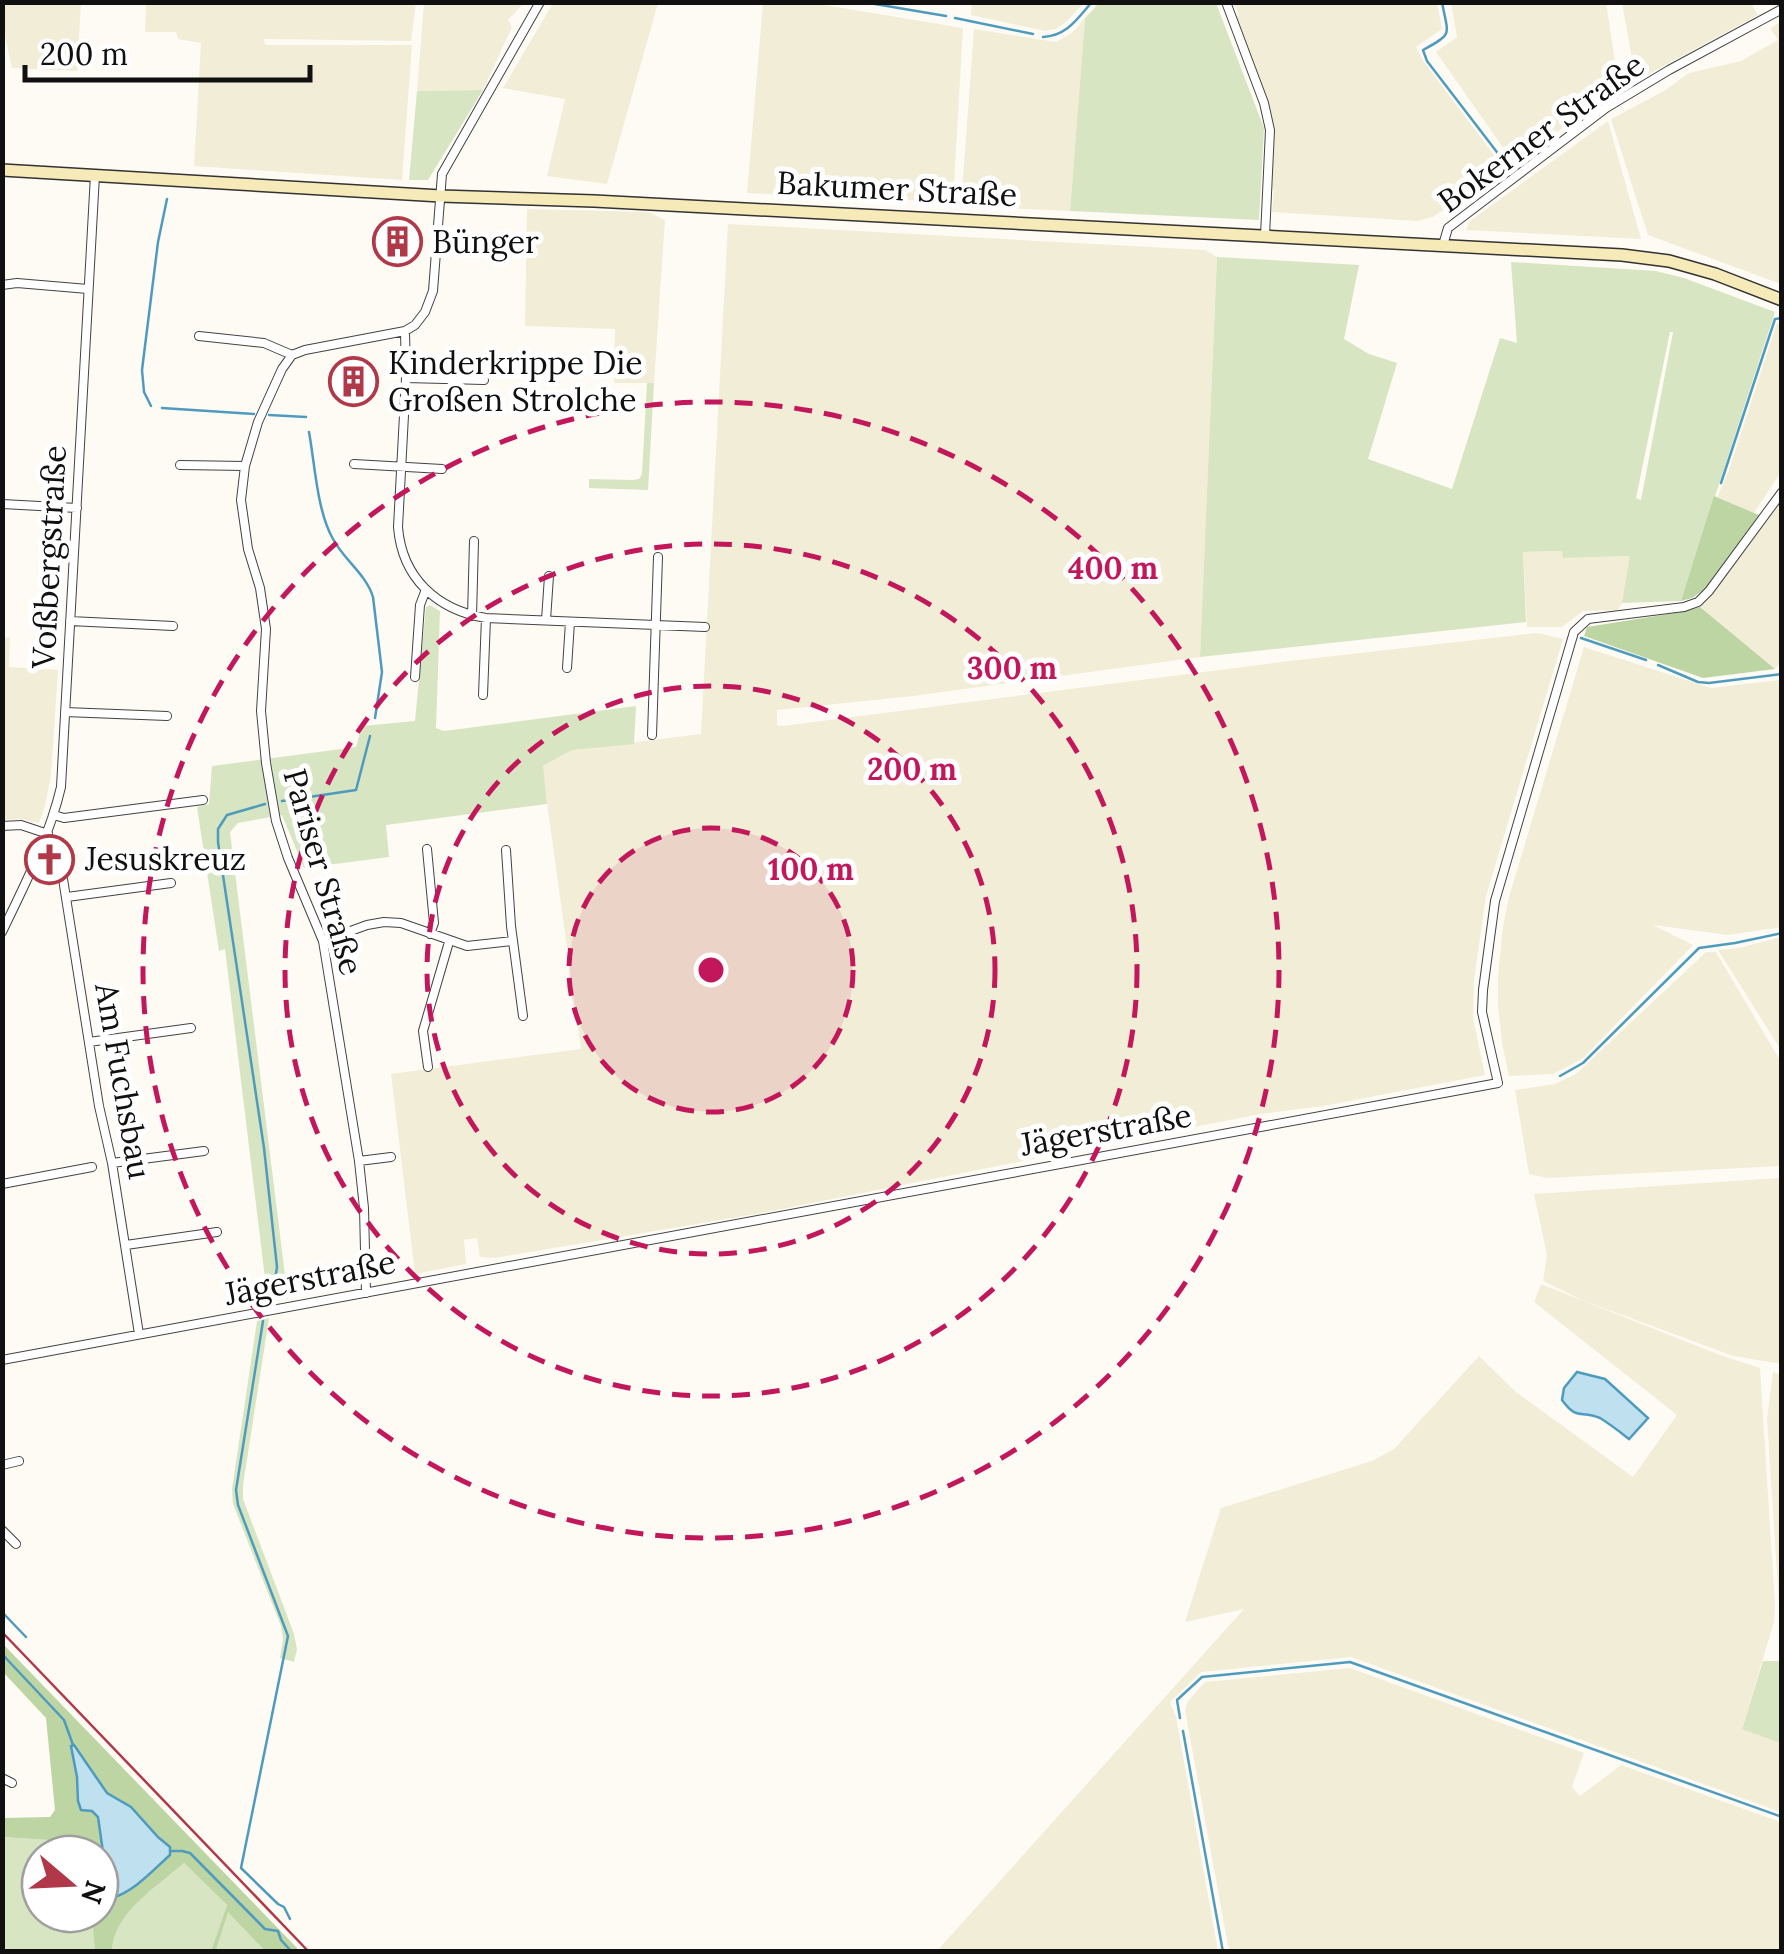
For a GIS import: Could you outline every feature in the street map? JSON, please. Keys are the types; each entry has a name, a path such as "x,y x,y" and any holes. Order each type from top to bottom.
{"main road":[{"name":"Bakumer Straße","path":"2,170 440,196 1622,254 1669,260 1782,300"}],"street":[{"path":"198,336 264,343 292,356 416,326 431,298 434,283 442,174 540,2"},
{"path":"1226,2 1264,103 1270,130 1265,236"},
{"name":"Bokerner Straße","path":"1443,245 1448,228 1606,108 1782,9"},
{"name":"Voßbergstraße","path":"2,932 46,838 61,787 95,174"},
{"path":"2,285 17,282 88,289"},
{"path":"405,331 399,543 410,571 426,592 442,604 486,618 705,627"},
{"name":"Pariser Straße","path":"292,356 282,368 258,422 245,466 243,522 266,629 261,711 269,780 288,858 323,942 359,1162 366,1292"},
{"path":"406,378 484,380"},
{"path":"180,464 245,466"},
{"path":"354,464 442,470"},
{"name":"Jägerstraße","path":"2,1360 1498,1083 1482,1012 1495,902 1574,632 1588,619 1698,602 1782,492"},
{"path":"2,504 77,508"},
{"path":"472,616 474,541"},
{"path":"652,735 658,557"},
{"path":"546,620 549,576"},
{"path":"415,677 420,605 426,592"},
{"path":"483,695 486,618"},
{"path":"70,622 172,626"},
{"path":"567,668 570,622"},
{"path":"66,712 168,716"},
{"path":"54,815 64,818 203,800"},
{"path":"2,826 22,825 46,838"},
{"name":"Am Fuchsbau","path":"46,838 60,860 140,1334"},
{"path":"427,849 434,923 430,934"},
{"path":"506,850 523,1016"},
{"path":"66,897 171,884"},
{"path":"323,942 367,924 384,922 401,923 467,946 513,941"},
{"path":"428,1066 423,1032 449,942"},
{"path":"90,1042 192,1028"},
{"path":"112,1163 204,1151"},
{"path":"359,1162 391,1157"},
{"path":"2,1184 92,1167"},
{"path":"126,1245 217,1232"},
{"path":"2,1464 19,1462"},
{"path":"2,1530 16,1544"}],"shaded area":[{"path":"972,2 1084,3 1066,22 1045,31 971,15"},
{"path":"2,3 81,3 77,71 12,68"},
{"path":"146,3 416,3 411,41 264,39 265,45 412,45 402,180 194,166 201,43 178,39 176,32 145,32"},
{"path":"424,3 524,3 508,20 512,27 483,90 417,91"},
{"path":"553,3 658,3 607,184 547,176 565,99 503,88"},
{"path":"763,3 812,3 963,28 953,202 747,193"},
{"path":"1234,3 1437,3 1442,29 1416,47 1503,167 1511,159 1436,52 1457,37 1451,3 1606,3 1619,87 1515,165 1433,217 1417,221 1272,212 1273,131 1268,102"},
{"path":"1622,3 1751,3 1758,15 1636,81"},
{"path":"1085,18 1070,211 961,206 974,29 1056,42 1072,33"},
{"path":"1781,22 1781,284 1648,235 1611,119 1689,73 1741,61 1778,40 1770,28"},
{"path":"1608,121 1641,239 1466,230 1470,221"},
{"path":"527,209 649,212 665,220 654,383 614,383 615,329 525,326"},
{"path":"728,224 1205,250 1217,257 1200,657 913,696 777,710 777,725 1538,633 1563,639 1486,896 1474,980 1473,1018 1485,1075 1260,1114 762,1213 494,1258 480,1257 477,1238 464,1240 466,1264 415,1274 391,1074 581,1049 542,767 572,750 701,734"},
{"path":"1777,323 1782,324 1781,472 1754,513 1717,497"},
{"path":"1781,499 1782,661 1775,669 1700,607"},
{"path":"1563,551 1564,558 1631,556 1622,603 1618,610 1583,611 1562,627 1527,627 1523,552"},
{"path":"10,637 9,667 58,670 51,775 39,823 3,820 2,638"},
{"path":"1584,647 1711,688 1781,680 1781,927 1728,935 1653,925 1693,945 1582,1059 1553,1074 1509,1076 1498,1005 1503,926"},
{"path":"1782,937 1781,1050 1718,950"},
{"path":"1706,952 1716,952 1781,1062 1781,1166 1547,1178 1529,1174 1515,1090 1555,1084 1576,1074"},
{"path":"1781,1178 1781,1364 1733,1356 1582,1300 1543,1281 1547,1255 1534,1194"},
{"path":"1541,1284 1760,1368 1775,1605 1774,1622 1742,1728 1781,1743 1781,1812 1351,1657 1201,1672 1170,1702 1176,1717 1218,1951 936,1952 1244,1609 1185,1622 1221,1508 1372,1461 1394,1449 1479,1356 1516,1392 1633,1477 1677,1415 1534,1302"},
{"path":"1773,1372 1782,1375 1782,1606 1767,1419"},
{"path":"1350,1668 1584,1753 1572,1787 1580,1796 1621,1765 1781,1822 1781,1951 1229,1951 1185,1710 1188,1701 1205,1682"}],"green space":[{"path":"1099,3 1216,3 1264,128 1259,220 1070,211 1085,18"},
{"path":"483,90 428,180 409,180 417,91"},
{"path":"1217,257 1359,265 1344,339 1369,354 1397,363 1368,459 1452,489 1500,338 1517,343 1511,262 1656,271 1775,312 1681,601 1622,603 1630,556 1563,558 1562,551 1523,552 1526,622 1200,657","holes":["1673,332 1641,500 1636,498"]},
{"path":"647,383 654,383 648,490 589,488 589,479 633,480 642,474"},
{"path":"1714,496 1759,515 1704,590 1681,601"},
{"path":"430,605 440,611 436,728 444,731 636,706 634,744 572,750 543,766 547,804 386,825 389,857 304,868 282,815 238,823 230,832 288,1299 268,1303 225,949 219,951 197,807 209,804 212,766 356,747 362,726 415,721 426,607"},
{"path":"1700,607 1775,669 1703,678 1584,636 1587,627"},
{"path":"269,1318 243,1499 294,1634 294,1662 280,1658 281,1626 233,1504 257,1321"},
{"path":"2,1643 297,1951 265,1951 228,1912 216,1951 211,1951 227,1905 184,1863 150,1891 120,1924 120,1894 170,1855 170,1847 121,1800 107,1793 74,1745 71,1747 78,1788 98,1817 100,1834 3,1837 3,1818 50,1817 55,1810 46,1718 3,1672"},
{"path":"1763,1661 1781,1661 1781,1743 1742,1729"},
{"path":"2,1837 20,1838 20,1934 94,1934 95,1951 3,1951"},
{"path":"184,1863 227,1905 211,1951 112,1951 120,1924 150,1891"},
{"path":"228,1911 265,1951 216,1952"},
{"path":"94,1934 116,1934 112,1951 95,1951"}],"water":[{"path":"1577,1372 1605,1379 1648,1418 1629,1439 1600,1418 1572,1411 1562,1400 1564,1388"},
{"path":"71,1746 107,1793 131,1807 170,1847 170,1855 143,1880 120,1894 120,1834 100,1834 98,1817 92,1811 81,1810"}],"waterway":[{"path":"863,2 946,16"},
{"path":"1043,37 1065,30 1092,2"},
{"path":"1442,2 1446,32 1423,50 1427,61 1503,160"},
{"path":"955,18 1033,34"},
{"path":"151,406 144,392 142,370 167,199"},
{"path":"1721,483 1775,319 1782,318"},
{"path":"162,408 254,414"},
{"path":"269,415 306,417"},
{"path":"309,432 328,528 373,597 382,672 375,718"},
{"path":"1581,638 1646,660"},
{"path":"1658,665 1709,683 1782,674"},
{"path":"282,801 356,790 370,736"},
{"path":"265,804 227,815 218,829 218,842 264,1148 277,1267 272,1299"},
{"path":"1560,1076 1583,1063 1699,948 1782,933"},
{"path":"263,1321 236,1490 238,1505 288,1636 241,1868 284,1907 290,1919"},
{"path":"2,1612 26,1637"},
{"path":"2,1654 64,1720 73,1745"},
{"path":"1180,1718 1177,1700 1202,1677 1350,1662 1782,1817"},
{"path":"1183,1731 1223,1952"},
{"path":"171,1851 190,1853 265,1929 278,1931 292,1952"}],"railway":[{"path":"2,1632 309,1952"}],"place":[{"name":"Bünger","path":"397,242"},
{"name":"Kinderkrippe Die Großen Strolche","path":"353,381"},
{"name":"Jesuskreuz","path":"50,859"}]}
